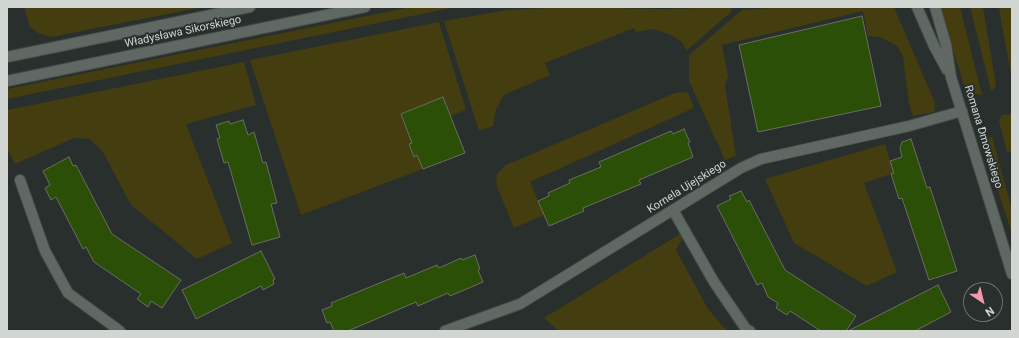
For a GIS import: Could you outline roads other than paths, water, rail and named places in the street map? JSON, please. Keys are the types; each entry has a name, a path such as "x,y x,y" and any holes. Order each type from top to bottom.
{"street":[{"name":"Władysława Sikorskiego","path":"7,57 250,7"},
{"name":"Władysława Sikorskiego","path":"7,81 364,7"},
{"name":"Romana Dmowskiego","path":"917,7 934,46 951,77"},
{"name":"Romana Dmowskiego","path":"935,7 946,45 951,77 1012,274"},
{"name":"Kornela Ujejskiego","path":"445,331 520,304 741,168 761,159 909,126 962,111"},
{"path":"20,180 45,251 68,293 120,331"},
{"path":"674,210 714,282 746,328 750,331"}]}
